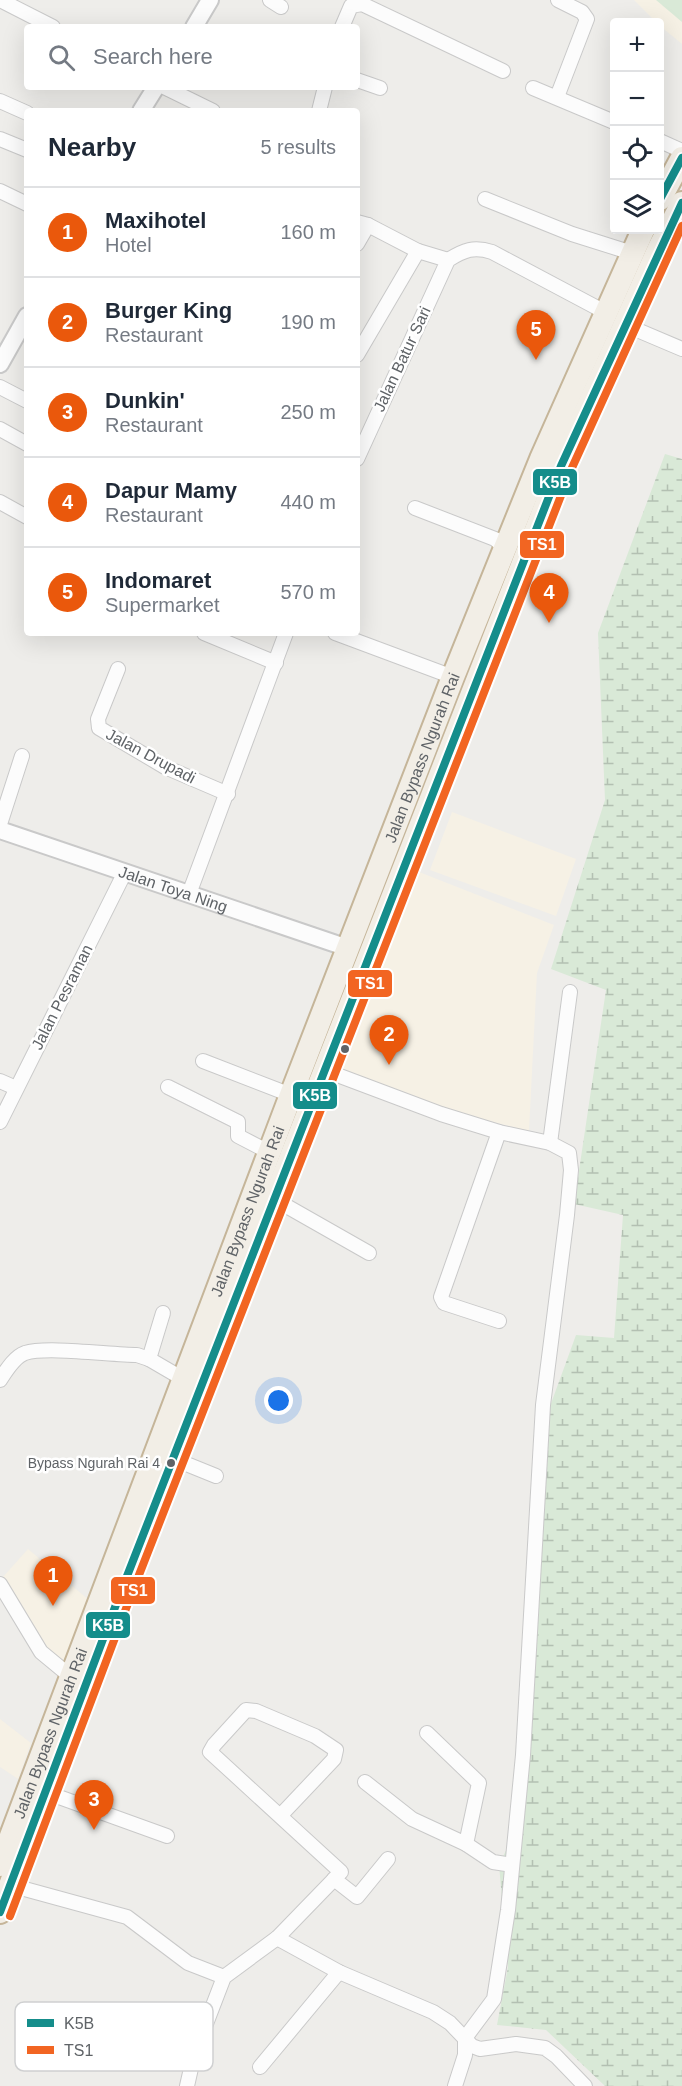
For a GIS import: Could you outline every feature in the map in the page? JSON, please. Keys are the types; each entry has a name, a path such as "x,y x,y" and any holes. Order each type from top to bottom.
{"highway":[{"path":"664,192 682,158"},
{"name":"Jalan Bypass Ngurah Rai","path":"128,1550 174,1459 324,1070 358,953 453,677 505,548 614,318 682,203"},
{"name":"Jalan Bypass Ngurah Rai","path":"0,1912 45,1792 184,1380 269,1152 291,1095 358,953 561,466 614,318 632,253 641,234"},
{"name":"Jalan Bypass Ngurah Rai","path":"0,1865 70,1676 112,1590"}],"street":[{"path":"0,0 47,24"},
{"path":"196,24 210,0"},
{"path":"556,97 587,19 584,14 558,0"},
{"path":"343,24 351,6 362,4 503,71"},
{"path":"360,81 380,88"},
{"path":"533,88 610,120"},
{"path":"143,108 154,90"},
{"path":"170,90 207,108"},
{"path":"320,108 324,90"},
{"path":"0,101 24,112"},
{"path":"0,139 24,149"},
{"path":"664,143 682,151"},
{"path":"0,190 24,202"},
{"path":"485,200 572,234 632,253"},
{"path":"363,224 418,251 448,260 469,249 484,250 614,318 682,349"},
{"path":"360,350 418,251"},
{"name":"Jalan Batur Sari","path":"360,452 448,260"},
{"path":"0,364 4,344 24,320"},
{"path":"0,387 24,399"},
{"path":"0,429 24,442"},
{"path":"0,502 24,514"},
{"path":"415,507 495,539 505,548"},
{"path":"211,636 276,663"},
{"path":"189,894 285,636"},
{"path":"343,636 453,677"},
{"name":"Jalan Drupadi","path":"118,669 98,718 99,728 165,767 228,794"},
{"path":"0,824 22,756"},
{"name":"Jalan Toya Ning","path":"0,830 358,953"},
{"name":"Jalan Pesraman","path":"0,1122 125,872"},
{"path":"550,1143 570,992"},
{"path":"203,1060 291,1095"},
{"path":"324,1070 441,1114 500,1132 550,1143 568,1151 571,1170 557,1306 543,1405 523,1755 500,1972 494,1999 465,2038 465,2055 459,2083"},
{"path":"0,1081 16,1088"},
{"path":"168,1087 238,1122 238,1136 269,1152"},
{"path":"499,1322 444,1303 441,1297 500,1132"},
{"path":"273,1199 369,1253"},
{"path":"148,1359 164,1313"},
{"path":"0,1380 12,1363 23,1353 32,1352 137,1355 184,1380"},
{"path":"174,1459 216,1476"},
{"path":"2,1590 41,1652 70,1676"},
{"path":"213,2006 224,1977 277,1938 340,1872 210,1752 246,1710 256,1711 315,1736 336,1750 334,1759 280,1816"},
{"path":"427,1733 479,1783 466,1844"},
{"path":"364,1782 412,1819 466,1844 493,1862 512,1865"},
{"path":"45,1792 167,1836"},
{"path":"334,1879 357,1897 388,1859"},
{"path":"10,1885 127,1917 189,1963 224,1977"},
{"path":"277,1938 339,1972 433,2012 472,2046 480,2049 516,2044 545,2048 585,2086"},
{"path":"260,2067 339,1972"},
{"path":"186,2086 190,2071"}],"shaded area":[{"path":"634,0 682,0 682,44 664,29 664,18 652,18"},
{"path":"452,812 576,859 556,916 430,870"},
{"path":"414,870 554,925 537,973 529,1131 474,1117 473,1121 337,1068"},
{"path":"28,1549 89,1600 65,1666 48,1657 2,1578"},
{"path":"0,1719 31,1743 18,1779 0,1767"}],"green space":[{"path":"656,0 682,0 682,22"},
{"path":"665,454 682,459 682,2086 605,2086 546,2030 497,2025 508,1967 499,1865 523,1815 545,1420 576,1335 614,1338 623,1215 574,1204 606,990 551,969 605,800 598,633"}],"transit line":[{"name":"K5B","path":"664,192 682,158"},
{"name":"K5B","path":"0,1912 120,1594 561,466 682,203"},
{"name":"TS1","path":"10,1916 130,1598 571,470 682,226"}],"place":[{"name":"Indomaret","path":"536,360"},
{"name":"Dapur Mamy","path":"549,623"},
{"name":"Burger King","path":"389,1065"},
{"name":"Bypass Ngurah Rai 4","path":"171,1463"},
{"name":"Maxihotel","path":"53,1606"},
{"name":"Dunkin'","path":"94,1830"}]}
